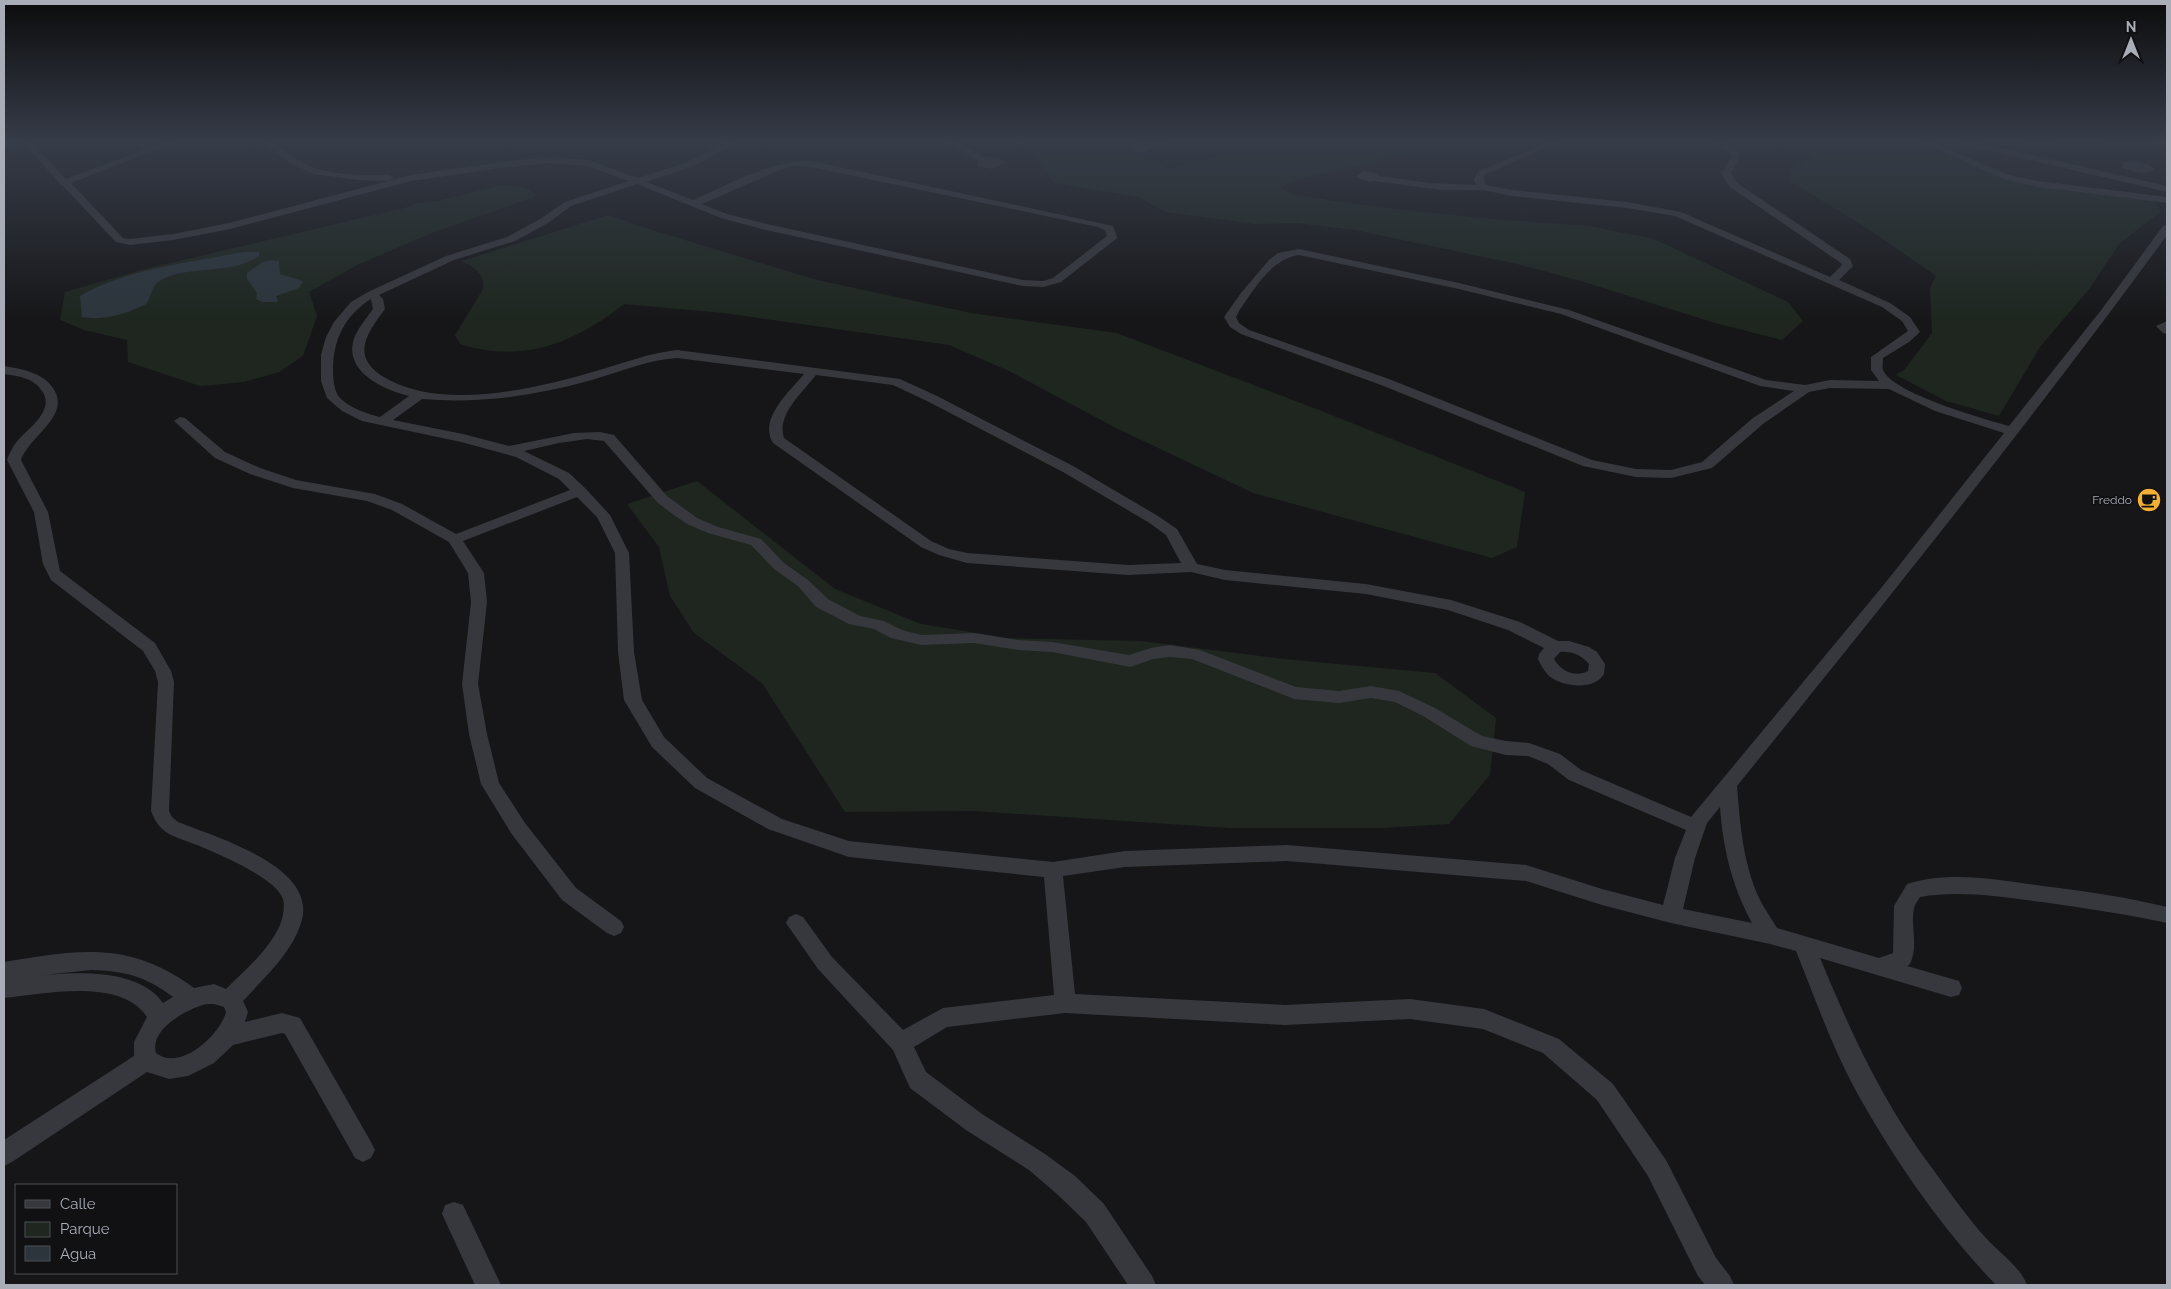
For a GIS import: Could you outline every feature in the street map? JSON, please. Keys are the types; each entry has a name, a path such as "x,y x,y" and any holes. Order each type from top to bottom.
{"street":[{"path":"82,202 120,240 130,242 173,237 230,226 320,202"},
{"path":"574,202 511,239 450,258 372,294 355,304 346,314 332,337 327,355 327,381 333,398 346,408 367,418 463,438 521,454 564,476 603,515 622,553 626,652 633,700 658,742 701,783 775,824 849,849 1053,870 1125,859 1287,853 1526,873 1602,897 1671,915 1770,935 1951,988"},
{"path":"688,202 724,216 766,227 1022,283 1044,284 1057,280 1112,237 1109,228 1100,225 992,202"},
{"path":"693,204 697,202"},
{"path":"1602,202 1678,214 1886,305 1906,319 1914,332 1905,340 1887,348 1877,357 1877,371 1891,385 1927,403 2012,431"},
{"path":"1759,202 1846,261 1848,266 1832,281"},
{"path":"1671,915 1685,858 1699,820 1884,595 2106,311 2167,228"},
{"path":"1805,389 1758,421 1707,465 1671,474 1636,473 1588,463 1385,382 1245,332 1234,325 1230,317 1275,259 1286,254 1299,252 1565,312 1764,382 1805,389 1830,384 1891,385"},
{"path":"372,294 377,299 380,309 361,333 357,349 363,366 379,381 399,391 418,396 470,398 518,392 606,372 661,354 676,354 896,382 987,426 1068,469 1153,519 1172,532 1191,568"},
{"path":"2167,324 2162,326 2167,331"},
{"path":"4,370 25,374 40,380 52,396 53,404 49,414 21,444 15,452 14,460 39,505 44,520 51,569 56,577 149,647 163,671 166,682 160,811 164,821 171,827 247,859 278,878 291,894 294,912 287,932 270,957 231,999"},
{"path":"812,372 780,414 775,425 778,440 926,544 944,552 967,558 1128,570 1191,568 1226,575 1366,589 1450,605 1514,626 1556,647"},
{"path":"1764,382 1783,405"},
{"path":"383,421 418,396"},
{"path":"180,421 220,455 255,471 294,484 370,497 397,507 456,539 476,573 480,602 470,684 478,734 490,784 518,828 569,894 614,928"},
{"path":"507,451 534,444 578,437 604,436 610,438 662,499 692,521 713,530 756,542 778,566 803,583 822,603 855,620 878,625 897,634 921,640 974,638 1018,645 1052,647 1130,661 1151,654 1170,651 1194,654 1294,693 1339,697 1371,692 1399,697 1429,712 1477,741 1506,748 1529,750 1554,759 1575,775 1697,827"},
{"path":"456,539 580,491"},
{"path":"1728,786 1730,822 1736,857 1749,896 1770,935"},
{"path":"1053,870 1065,1003"},
{"path":"1880,967 1903,958 1905,936 1904,906 1914,890 1944,885 1995,888 2125,905 2167,915"},
{"path":"796,923 825,963 901,1043 918,1080 974,1122 1038,1162 1095,1213 1143,1285"},
{"path":"1804,946 1837,1026 1864,1083 1922,1175 1976,1246 2014,1285"},
{"path":"4,971 91,961 117,963 142,968 160,977 191,998"},
{"path":"4,989 68,982 120,988 137,993 147,1000 160,1018"},
{"path":"214,994 231,999 236,1006 238,1015 235,1025 228,1036 209,1053 185,1066 170,1068 156,1066 147,1060 144,1052 145,1041 150,1029 160,1018 180,1003 191,998 214,994"},
{"path":"901,1043 944,1018 1065,1003 1285,1016 1410,1010 1484,1019 1551,1046 1605,1092 1657,1168 1706,1267 1721,1285"},
{"path":"228,1036 282,1023 292,1024 363,1150"},
{"path":"4,1154 147,1060"},
{"path":"454,1214 488,1285"}],"green space":[{"path":"519,202 434,232 357,265 309,292 317,316 303,356 279,372 244,382 200,386 128,362 127,340 84,330 60,320 65,292 145,269 404,208 418,203"},
{"path":"1148,202 1344,202 1491,219 1589,226 1654,239 1788,302 1803,321 1782,340 1715,323 1581,281 1517,264 1355,230 1297,223 1255,224 1166,212"},
{"path":"1825,202 2155,202 2161,211 2119,244 2090,288 2040,347 1999,416 1946,401 1896,375 1905,369 1932,333 1930,288 1936,276 1870,230"},
{"path":"608,215 817,280 971,313 1117,333 1319,410 1525,492 1517,547 1492,558 1253,493 1116,428 1009,371 949,345 724,313 624,304 586,330 547,346 505,352 483,350 460,344 455,335 483,289 482,279 478,272 462,261"},
{"path":"697,481 835,589 921,624 1007,638 1141,641 1284,659 1435,673 1496,718 1490,775 1449,824 1381,828 1229,828 973,811 845,812 762,683 694,633 670,596 659,547 627,504"}],"water":[{"path":"243,252 259,252 259,256 234,266 179,273 167,277 155,285 146,304 123,314 99,318 82,317 80,296 118,279 159,268"},
{"path":"270,260 279,261 280,274 303,281 299,288 276,296 277,302 262,302 256,299 257,293 247,279 247,273 263,262"}],"place":[{"name":"Freddo","path":"2149,500"}]}
